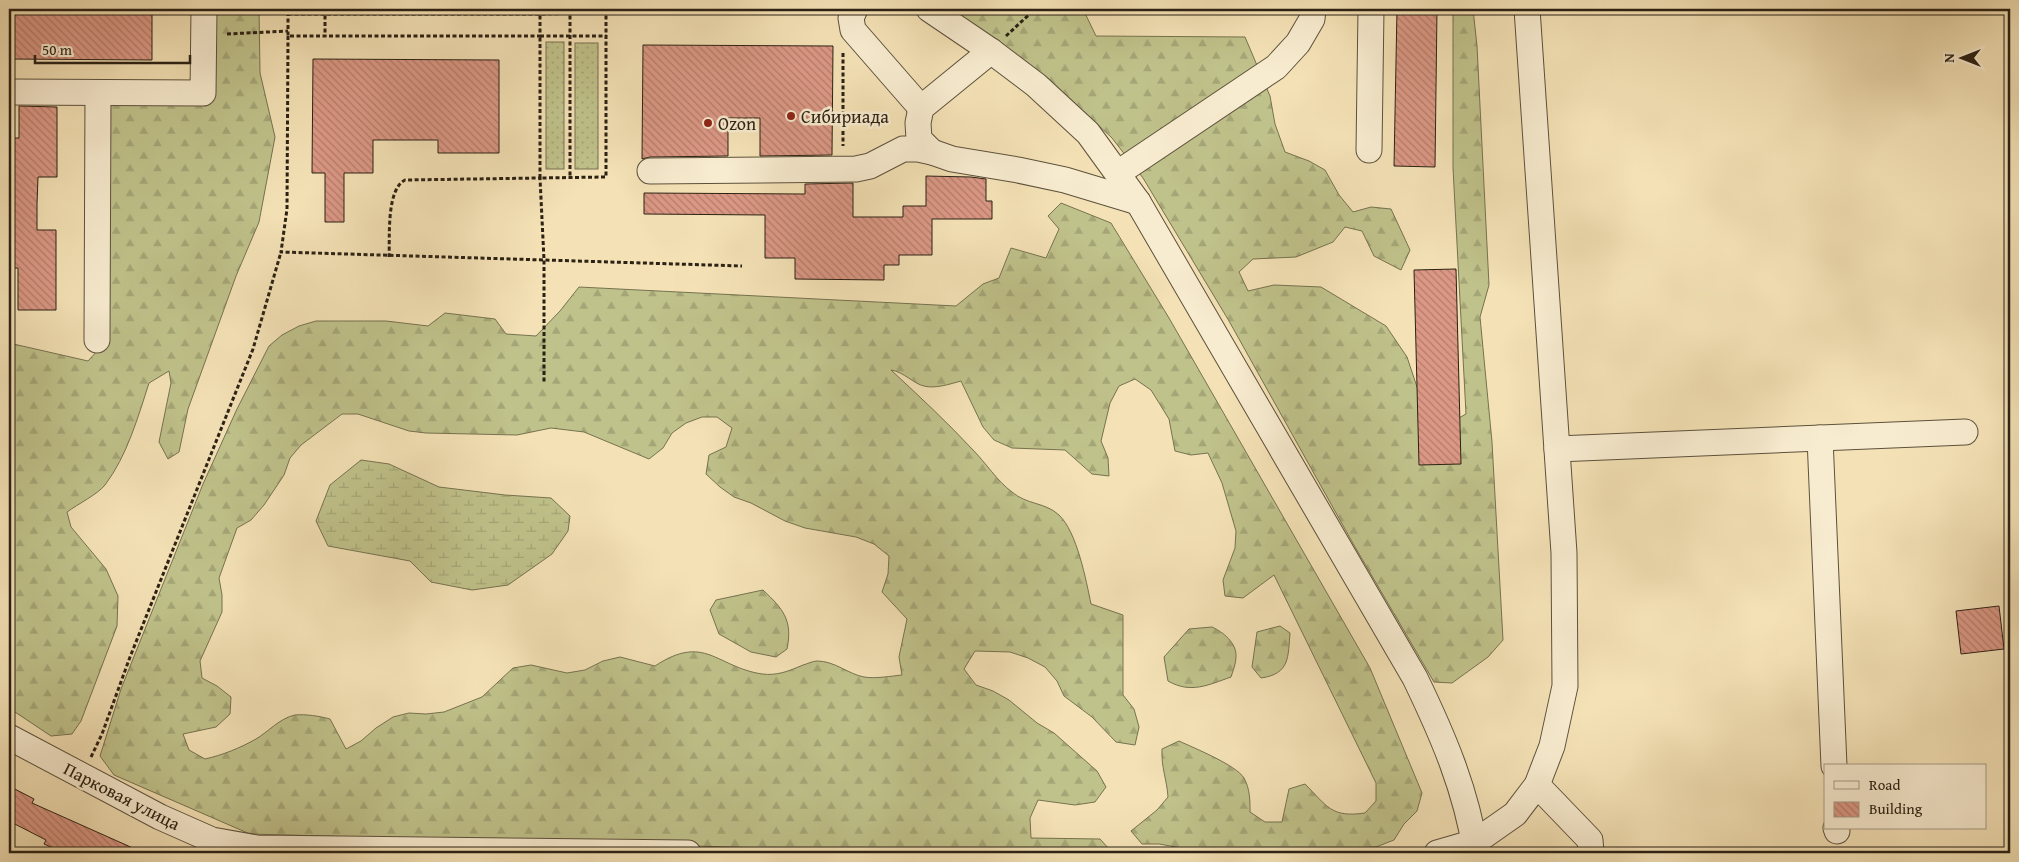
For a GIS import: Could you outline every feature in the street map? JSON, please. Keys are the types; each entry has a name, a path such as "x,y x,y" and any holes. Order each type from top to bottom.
{"street":[{"path":"9,92 203,93 204,9"},
{"path":"929,9 991,51 1036,86 1088,134 1138,202 1415,678 1442,734 1464,795 1476,848"},
{"path":"1118,173 1276,67 1298,43 1312,19 1313,9"},
{"path":"1369,150 1372,9"},
{"path":"1437,853 1476,848 1515,814 1537,785 1552,746 1565,686 1564,553 1527,9"},
{"path":"854,10 850,18 853,30 921,108"},
{"path":"932,152 919,139 918,123 921,108 991,51"},
{"path":"97,340 98,93"},
{"path":"650,171 843,170 870,166 904,150 918,149 952,159 1065,180 1138,202"},
{"path":"1557,449 1965,432"},
{"path":"1820,438 1834,764"},
{"name":"Парковая улица","path":"9,737 160,817 212,840 257,848 688,853"},
{"path":"1537,785 1590,840 1591,853"}],"path":[{"path":"82,776 102,734 130,657 253,349 281,252 287,209 288,9"},
{"path":"325,9 326,36"},
{"path":"463,9 463,14"},
{"path":"504,9 504,14"},
{"path":"540,9 540,178 544,260 544,384"},
{"path":"570,9 570,178"},
{"path":"389,257 390,213 393,195 399,183 405,180 606,177 606,9"},
{"path":"991,51 1035,9"},
{"path":"288,14 606,14 854,10"},
{"path":"204,35 288,31"},
{"path":"288,36 606,36"},
{"path":"843,51 843,170"},
{"path":"281,252 389,257 742,266"}],"green space":[{"path":"213,9 259,9 260,73 275,137 259,222 236,276 188,409 179,452 168,459 159,442 171,383 169,371 149,383 126,449 113,474 102,488 67,512 71,527 106,569 118,596 117,626 81,721 72,734 51,736 9,708 9,343 88,361 99,349 108,105 203,102"},
{"path":"947,9 1083,9 1096,36 1245,37 1270,96 1275,124 1285,152 1309,161 1325,170 1339,195 1353,212 1371,207 1391,209 1410,250 1401,270 1374,256 1362,231 1345,227 1333,242 1296,257 1253,259 1239,272 1248,291 1274,285 1321,287 1386,326 1407,357 1423,405 1450,423 1466,414 1453,168 1453,9 1473,9 1477,46 1489,285 1480,317 1492,442 1503,640 1488,657 1452,683 1434,682 1355,547 1229,321 1143,178 1112,138 1049,79"},
{"path":"546,42 564,42 564,169 546,169"},
{"path":"575,43 598,43 598,169 575,169"},
{"path":"1061,203 1111,223 1169,318 1370,668 1422,793 1417,811 1404,824 1394,840 1376,847 1306,850 1193,850 1159,844 1142,844 1131,831 1157,810 1168,797 1162,762 1162,749 1179,741 1214,757 1240,773 1247,786 1250,812 1265,822 1282,822 1289,789 1305,784 1330,809 1344,814 1365,813 1376,801 1376,783 1274,575 1243,598 1225,596 1223,580 1235,548 1236,531 1222,483 1208,453 1191,455 1175,451 1169,419 1151,390 1135,379 1119,386 1110,403 1101,441 1108,458 1109,476 1092,474 1065,450 1012,448 994,440 983,427 961,381 942,386 928,387 920,385 891,370 953,429 1007,488 1018,496 1048,508 1059,515 1076,544 1091,604 1123,615 1123,695 1134,709 1139,727 1135,745 1116,742 1092,717 1064,696 1057,681 1045,667 1028,658 1010,652 975,651 964,669 976,685 993,691 1009,700 1037,723 1054,733 1097,771 1106,787 1095,802 1075,805 1038,800 1030,818 1031,838 1100,839 1110,850 1099,853 952,853 250,834 114,775 100,756 121,689 203,484 237,409 269,346 282,335 299,326 316,321 386,321 428,326 445,313 495,319 506,334 536,336 560,311 579,287 956,306 983,284 999,278 1011,248 1046,258 1059,229 1048,216","holes":["342,414 358,414 409,431 426,433 517,435 551,428 584,432 649,459 663,448 672,433 686,423 702,417 717,417 732,428 726,447 709,455 706,474 720,487 734,497 751,503 785,521 805,528 856,537 874,544 889,556 888,574 882,592 907,619 899,657 902,675 878,678 864,677 836,665 817,661 783,672 762,674 699,652 686,652 655,666 620,657 603,661 585,670 567,673 531,665 513,668 482,697 444,712 409,713 393,717 361,741 346,749 330,719 295,715 284,719 261,736 244,745 205,759 189,750 183,734 216,727 230,714 231,697 217,686 202,678 200,661 222,612 219,578 237,528 251,520 264,505 284,475 290,458 301,445"]},
{"path":"361,460 389,464 439,487 505,495 551,498 570,516 568,531 552,554 508,585 472,590 431,582 410,561 328,546 316,521 330,485"},
{"path":"763,590 781,609 789,630 787,649 776,657 751,652 719,634 710,610 716,600"},
{"path":"1280,626 1290,633 1286,663 1277,673 1261,678 1252,667 1257,632"},
{"path":"1212,627 1225,635 1232,643 1236,652 1231,677 1192,688 1176,685 1168,681 1164,657 1189,629"}],"building":[{"path":"9,9 152,9 152,60 9,59"},
{"path":"1397,9 1437,9 1435,167 1394,166"},
{"path":"643,45 833,46 832,155 760,156 760,118 728,118 728,156 650,157 642,159"},
{"path":"313,59 499,60 499,153 438,153 438,140 373,140 373,173 344,173 344,222 325,222 325,173 312,173"},
{"path":"19,106 57,107 57,177 38,177 37,204 37,230 56,230 56,310 18,310 18,268 9,268 9,138 19,138"},
{"path":"926,176 986,179 986,201 992,201 992,219 932,219 932,255 899,255 899,265 884,265 884,280 795,279 795,258 765,258 765,215 644,214 644,193 805,194 805,184 853,183 853,217 903,217 903,206 926,206"},
{"path":"1456,269 1461,464 1419,465 1414,270"},
{"path":"1999,606 2004,649 1961,654 1956,611"},
{"path":"9,786 34,799 32,803 144,853 65,853 44,844 46,840 9,821"}],"place":[{"name":"Сибириада","path":"791,116"},
{"name":"Ozon","path":"708,123"}]}
